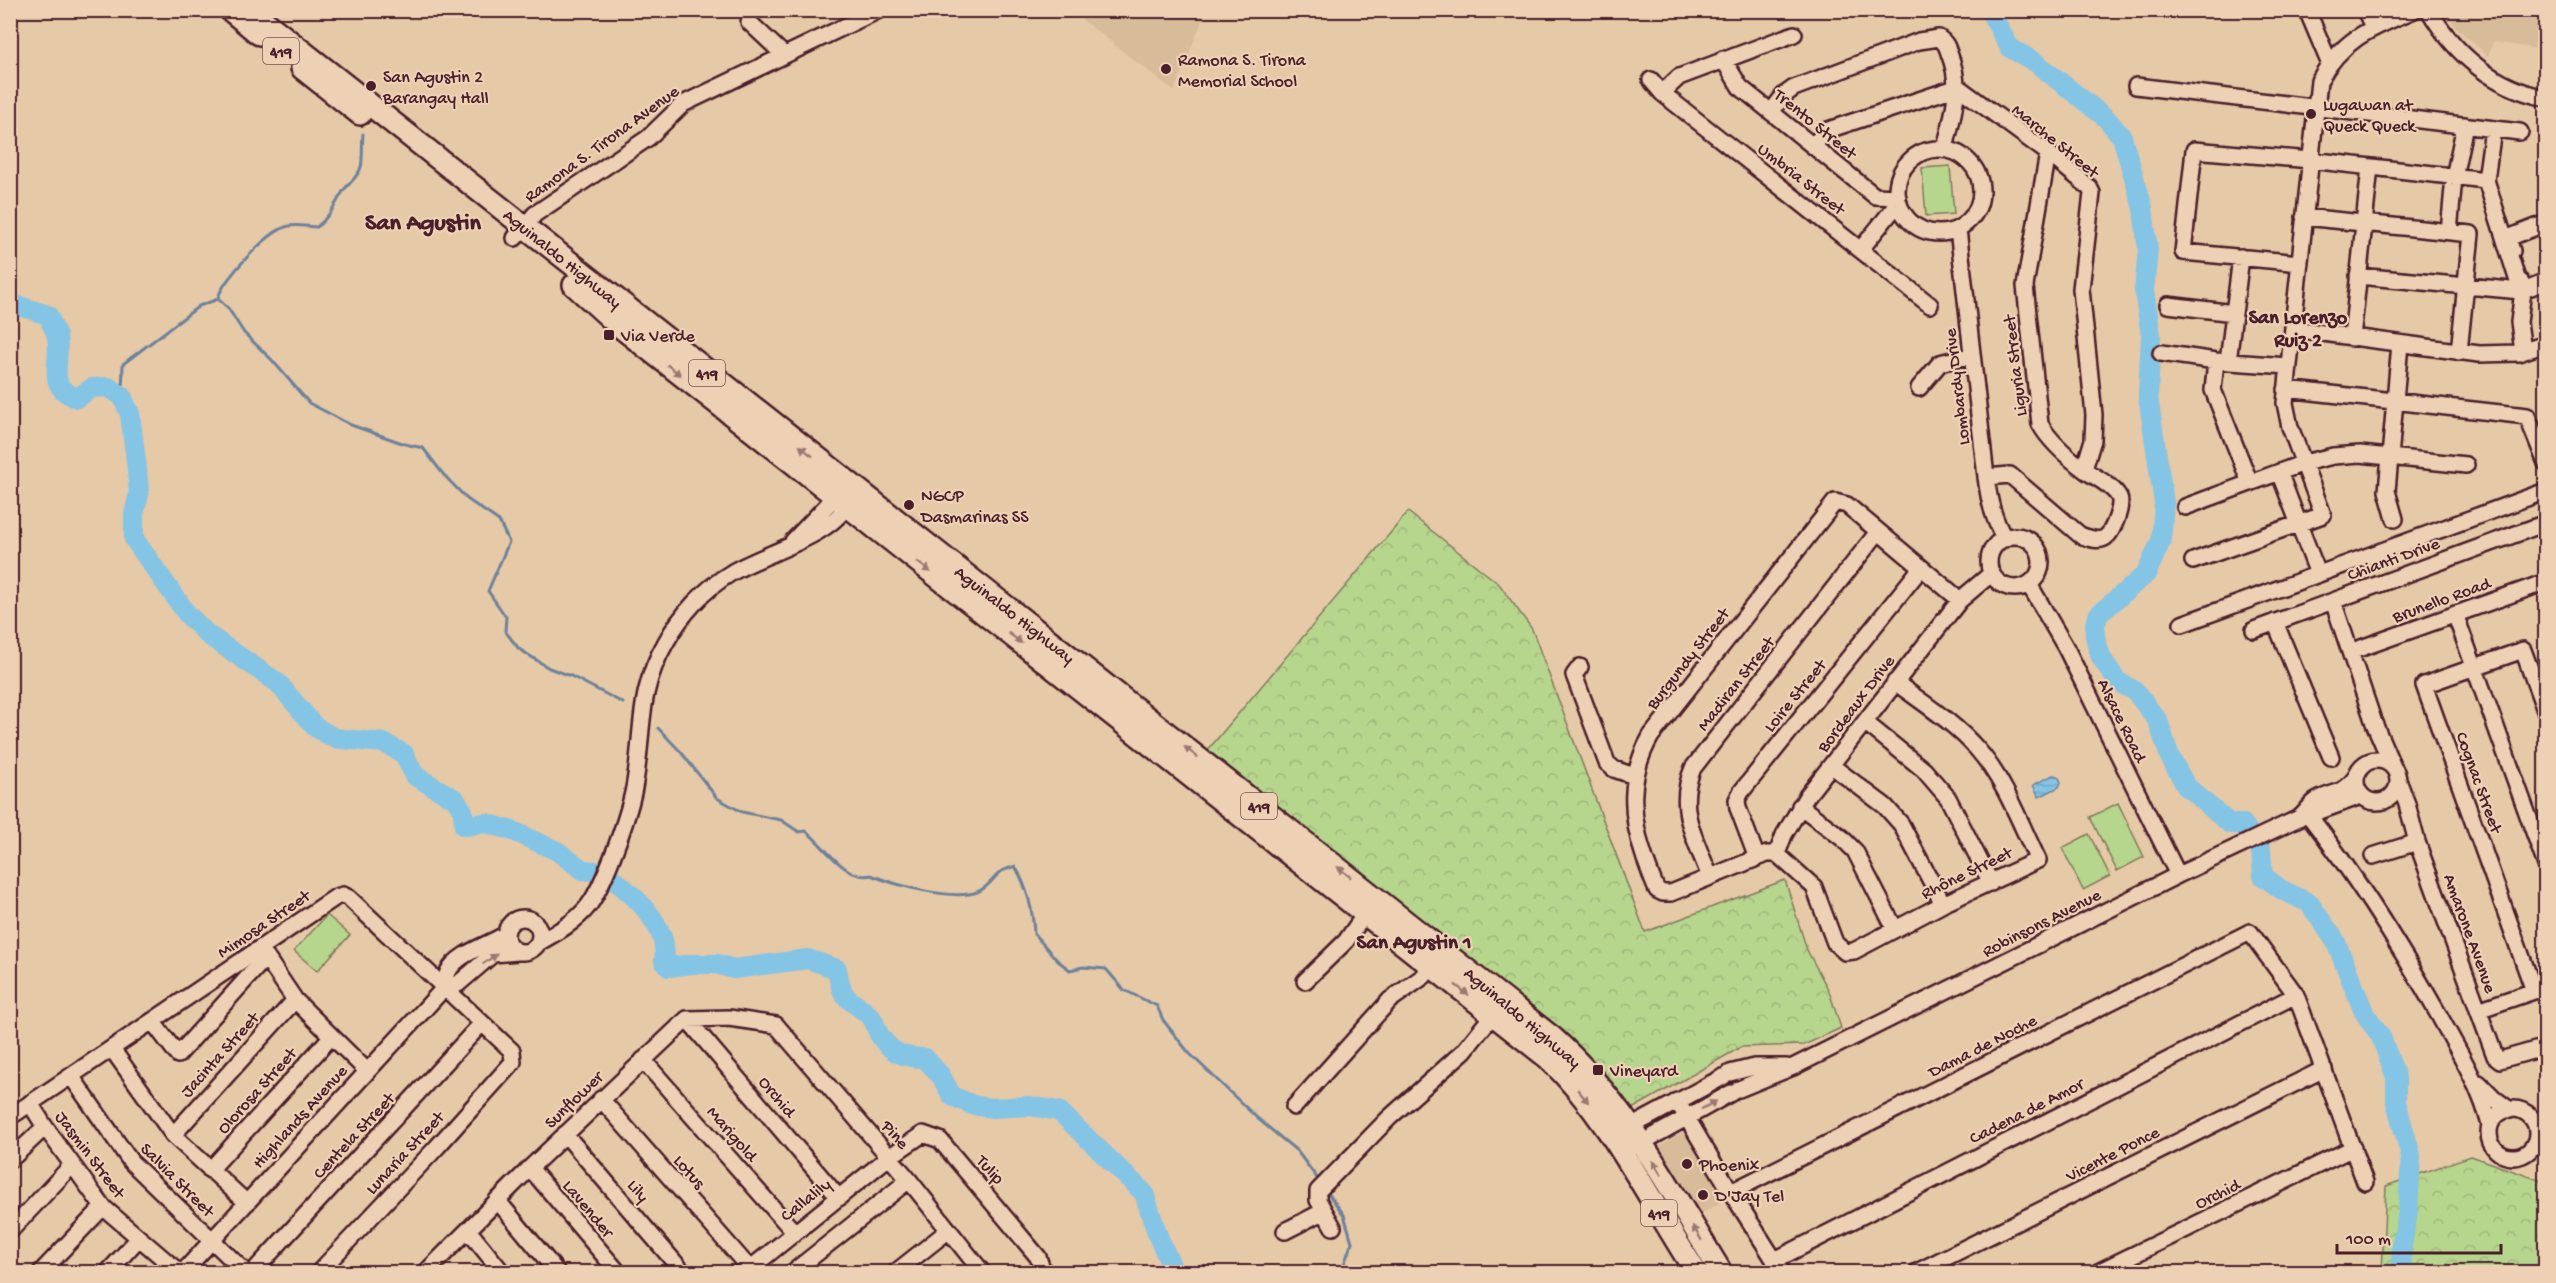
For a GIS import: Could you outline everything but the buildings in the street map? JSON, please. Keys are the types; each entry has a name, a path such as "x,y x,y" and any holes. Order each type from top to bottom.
{"highway":[{"name":"Aguinaldo Highway","path":"230,10 275,39 337,87 845,497 1499,1007 1627,1140 1721,1272"},
{"name":"Aguinaldo Highway","path":"250,10 275,39"},
{"name":"Aguinaldo Highway","path":"1627,1140 1696,1272"}],"street":[{"name":"Ramona S. Tirona Avenue","path":"519,233 536,214 552,201 648,138 683,104 879,10"},
{"path":"2307,10 2329,62"},
{"path":"2366,10 2373,27"},
{"path":"2193,561 2323,515 2287,415 2286,390 2319,81 2329,62 2350,42 2373,27 2414,10"},
{"path":"2429,10 2447,38 2478,68 2510,86 2546,98"},
{"path":"2438,10 2453,33 2482,62 2513,80 2546,91"},
{"path":"748,21 784,56"},
{"path":"1662,93 1679,77 1794,34"},
{"path":"1770,112 1789,90 1926,39 1939,38 1946,46 1953,63 1958,87 1946,149"},
{"name":"Trento Street","path":"1723,59 1737,84 1770,112 1875,196 1898,200"},
{"name":"Umbria Street","path":"1652,80 1662,93 1930,305"},
{"path":"2136,86 2520,132"},
{"path":"1813,146 1828,130 1958,87"},
{"name":"Marche Street","path":"1958,87 2048,153 2089,187 2092,193 2081,290 2094,416 2093,440 2084,469"},
{"path":"2449,232 2454,177 2465,125"},
{"path":"2493,129 2486,180 2522,291"},
{"path":"1946,149 1967,159 1975,168 1982,190 1975,213 1958,229 1937,232 1917,226 1903,212 1898,200 1899,178 1909,161 1926,151 1946,149"},
{"path":"2300,263 2183,252 2194,150 2310,160 2486,180"},
{"name":"Liguria Street","path":"1986,477 2010,475 2080,535 2099,540 2107,537 2121,510 2121,501 2113,490 2084,469 2046,434 2040,424 2025,286 2048,153"},
{"path":"2352,338 2370,167"},
{"path":"1860,249 1898,200"},
{"path":"2304,217 2471,234 2459,352"},
{"path":"2523,351 2519,322 2522,291 2508,237 2546,223"},
{"name":"Lombardy Drive","path":"1958,229 1990,507 2005,538"},
{"path":"2241,257 2234,313 2214,390 2250,483"},
{"path":"2358,276 2522,291 2546,281"},
{"path":"2168,305 2234,313"},
{"path":"2293,329 2459,352 2499,355 2546,344"},
{"path":"2395,519 2387,491 2400,344"},
{"path":"2161,353 2222,362 2288,366"},
{"path":"1919,388 1940,363 1971,355"},
{"path":"2286,390 2527,417 2546,463"},
{"path":"2185,507 2304,463 2342,455 2466,465"},
{"path":"2279,472 2318,574"},
{"path":"2182,624 2546,491"},
{"path":"577,918 558,922 535,922 525,918 514,920 506,934 509,945 518,952 530,951 538,943 577,918 589,905 597,891 629,806 635,783 642,704 649,679 675,626 709,588 753,559 813,536 839,516 845,497"},
{"name":"Burgundy Street","path":"1777,854 1767,854 1671,893 1658,890 1636,835 1633,808 1634,776 1638,761 1651,736 1827,509 1835,502 1842,502 1960,600"},
{"name":"Chianti Drive","path":"2254,630 2546,523"},
{"name":"Madiran Street","path":"1710,877 1686,810 1686,788 1693,768 1878,532"},
{"path":"2013,536 2030,541 2040,554 2040,571 2029,584 2012,588 1994,577 1989,565 1993,549 2005,538 2013,536"},
{"name":"Loire Street","path":"1757,858 1738,807 1737,800 1741,792 1921,568"},
{"name":"Bordeaux Drive","path":"1777,854 1784,835 1800,806 1866,723 1895,682 1960,600 1978,585 1994,577"},
{"name":"Brunello Road","path":"2350,652 2546,582"},
{"name":"Alsace Road","path":"2029,584 2066,648 2178,875"},
{"name":"Amarone Avenue","path":"2333,601 2374,723 2407,804 2417,842 2494,1056 2500,1060 2507,1060 2546,1047"},
{"path":"2455,614 2546,865"},
{"path":"2275,622 2331,757"},
{"name":"Cognac Street","path":"2540,989 2424,685 2523,650 2546,713"},
{"path":"1580,667 1574,675 1607,763 1614,769 1634,776"},
{"name":"Rhône Street","path":"1777,854 1814,887 1835,943 1845,951 1854,951 1943,904 2038,860 2002,786 1979,751 1950,723 1895,682"},
{"path":"1866,723 1910,758 1942,791 1956,813 1991,883"},
{"name":"Amarone Avenue","path":"2367,762 2374,750 2374,723"},
{"path":"2381,760 2395,774 2397,787 2388,798 2375,802 2362,796 2356,784 2356,777 2367,762 2381,760"},
{"path":"1832,766 1885,806 1901,824 1943,904"},
{"name":"Robinsons Avenue","path":"2303,815 2315,802 2347,789 2356,777"},
{"name":"Robinsons Avenue","path":"1627,1140 1687,1117 1735,1091 1792,1067 2303,815 2320,812 2362,796"},
{"name":"Amarone Avenue","path":"2388,798 2402,808 2409,818"},
{"path":"1800,806 1842,838 1855,851 1895,929"},
{"path":"2303,815 2382,917 2472,1076 2486,1108 2490,1125 2490,1141 2494,1148 2499,1153 2514,1157 2522,1155 2534,1145 2537,1123 2546,1113"},
{"path":"2373,856 2417,842"},
{"name":"Mimosa Street","path":"10,1117 152,1021 263,953 336,897 343,895 445,987 512,1051 513,1056"},
{"path":"1305,981 1346,941 1371,906"},
{"path":"535,922 540,932 538,943"},
{"name":"Dama de Noche","path":"1731,1192 2250,932 2295,995"},
{"name":"Highlands Avenue","path":"181,1272 445,987 448,972 463,957 506,934"},
{"name":"Highlands Avenue","path":"445,987 459,984 493,954 518,952"},
{"path":"152,1021 178,1055 263,953 294,999 367,1071"},
{"path":"1294,1107 1390,1000 1424,975 1436,958"},
{"path":"2478,1010 2540,989"},
{"path":"2295,995 2366,1182"},
{"name":"Cadena de Amor","path":"1779,1266 2295,995"},
{"name":"Jacinta Street","path":"173,1135 294,999"},
{"path":"1334,1227 1318,1200 1323,1188 1389,1118 1464,1051 1499,1007"},
{"name":"Pine","path":"687,1019 729,1018 776,1025 909,1180 982,1272"},
{"name":"Sunflower","path":"434,1270 497,1200 687,1019"},
{"name":"Orchid","path":"687,1019 839,1198"},
{"name":"Centela Street","path":"253,1272 482,1023"},
{"name":"Olorosa Street","path":"210,1170 332,1037"},
{"path":"111,1048 173,1135 247,1203"},
{"name":"Lunaria Street","path":"319,1272 437,1147 513,1062 513,1056"},
{"name":"Marigold","path":"643,1060 794,1232"},
{"name":"Robinsons Avenue","path":"1627,1140 1677,1101 1726,1075 1754,1066 1792,1067"},
{"name":"Vicente Ponce","path":"1917,1272 2324,1069"},
{"name":"Salvia Street","path":"71,1076 131,1162 245,1272"},
{"path":"2472,1076 2495,1100 2510,1110 2524,1112 2537,1123"},
{"name":"Lotus","path":"601,1099 748,1271"},
{"path":"1677,1101 1731,1192 1779,1266"},
{"name":"Jasmin Street","path":"30,1103 103,1207 181,1272"},
{"path":"2490,1125 2498,1115 2510,1110"},
{"path":"10,1160 45,1127"},
{"name":"Lily","path":"565,1134 682,1272"},
{"name":"Tulip","path":"889,1157 923,1134 940,1140 1031,1248 1038,1257 1043,1272"},
{"name":"Orchid","path":"2098,1272 2353,1148"},
{"name":"Callalily","path":"748,1271 889,1157"},
{"path":"10,1231 72,1165"},
{"name":"Lavender","path":"530,1168 618,1272"},
{"path":"794,1272 909,1180"},
{"path":"497,1200 557,1272"},
{"path":"40,1272 103,1207"},
{"path":"1285,1231 1324,1211"},
{"path":"468,1230 502,1272"},
{"path":"896,1272 949,1230"},
{"path":"108,1272 139,1238"}],"shaded area":[{"name":"Ramona S. Tirona Memorial School","path":"1071,11 1202,11 1204,16 1174,91"},
{"path":"2446,11 2545,11 2545,50 2493,42 2488,56 2454,25"},
{"name":"Phoenix","path":"1685,1131 1726,1199 1699,1215 1658,1147"}],"green space":[{"path":"1950,166 1954,214 1926,216 1922,168"},
{"path":"1408,512 1499,584 1532,629 1645,932 1785,880 1807,950 1829,991 1841,1028 1804,1045 1741,1047 1632,1109 1600,1068 1568,1037 1207,751"},
{"path":"2118,803 2144,857 2117,871 2090,817"},
{"path":"2089,834 2110,876 2083,890 2062,848"},
{"path":"327,915 350,935 317,971 294,951"},
{"path":"2470,1156 2545,1182 2545,1272 2382,1272 2386,1186"}],"water":[{"path":"2053,775 2058,776 2061,782 2059,787 2039,797 2033,785"}],"waterway":[{"path":"1989,10 2010,48 2035,62 2106,118 2122,137 2143,208 2148,250 2144,291 2151,335 2148,396 2164,503 2161,541 2146,574 2099,614 2095,624 2095,637 2101,657 2117,681 2135,691 2158,721 2170,757 2186,786 2230,824 2243,824 2261,850 2263,876 2282,890 2309,903 2335,940 2364,1012 2381,1037 2396,1077 2396,1102 2411,1156 2401,1272"},
{"path":"218,298 229,279 248,256 271,236 289,226 317,227 325,219 360,171 363,134"},
{"path":"218,299 228,308 244,333 272,360 309,403 351,425 423,448 443,474 467,499 499,521 509,542 488,591 506,617 505,631 519,649 549,668 571,676 623,703"},
{"path":"122,396 123,364 199,306 218,299"},
{"path":"10,303 48,315 57,337 57,380 67,393 77,398 92,388 108,387 122,396 130,414 137,469 139,494 134,514 134,539 187,614 208,635 278,683 315,727 334,738 384,743 404,754 415,776 455,799 463,811 464,826 486,823 513,831 557,851 583,870 595,871"},
{"path":"658,728 681,752 717,798 742,812 781,820 799,832 806,831 836,861 853,873 862,876 871,875 924,891 953,895 977,892 1002,871 1015,866 1029,899 1034,934 1058,961 1070,970 1083,967 1106,969 1124,990 1157,1006 1163,1020 1189,1053 1257,1118 1297,1151 1320,1182"},
{"path":"612,878 641,904 657,925 662,936 664,961 669,967 716,964 734,969 808,959 837,969 844,994 870,1016 885,1043 900,1054 925,1058 941,1076 952,1096 973,1105 991,1108 1030,1106 1059,1111 1144,1193 1158,1236 1174,1272"},
{"path":"1325,1189 1344,1215 1352,1242 1343,1272"}],"place":[{"name":"Ramona S. Tirona Memorial School","path":"1166,69"},
{"name":"San Agustin 2 Barangay Hall","path":"371,86"},
{"name":"Lugawan at Queck Queck","path":"2311,114"},
{"name":"Via Verde","path":"609,335"},
{"name":"NGCP Dasmarinas SS","path":"909,505"},
{"name":"Vineyard","path":"1598,1070"},
{"name":"Phoenix","path":"1687,1164"},
{"name":"D'Jay Tel","path":"1703,1195"}],"district":[{"name":"San Agustin","path":"423,221"},
{"name":"San Lorenzo Ruiz 2","path":"2298,328"},
{"name":"San Agustin 1","path":"1414,941"}]}
